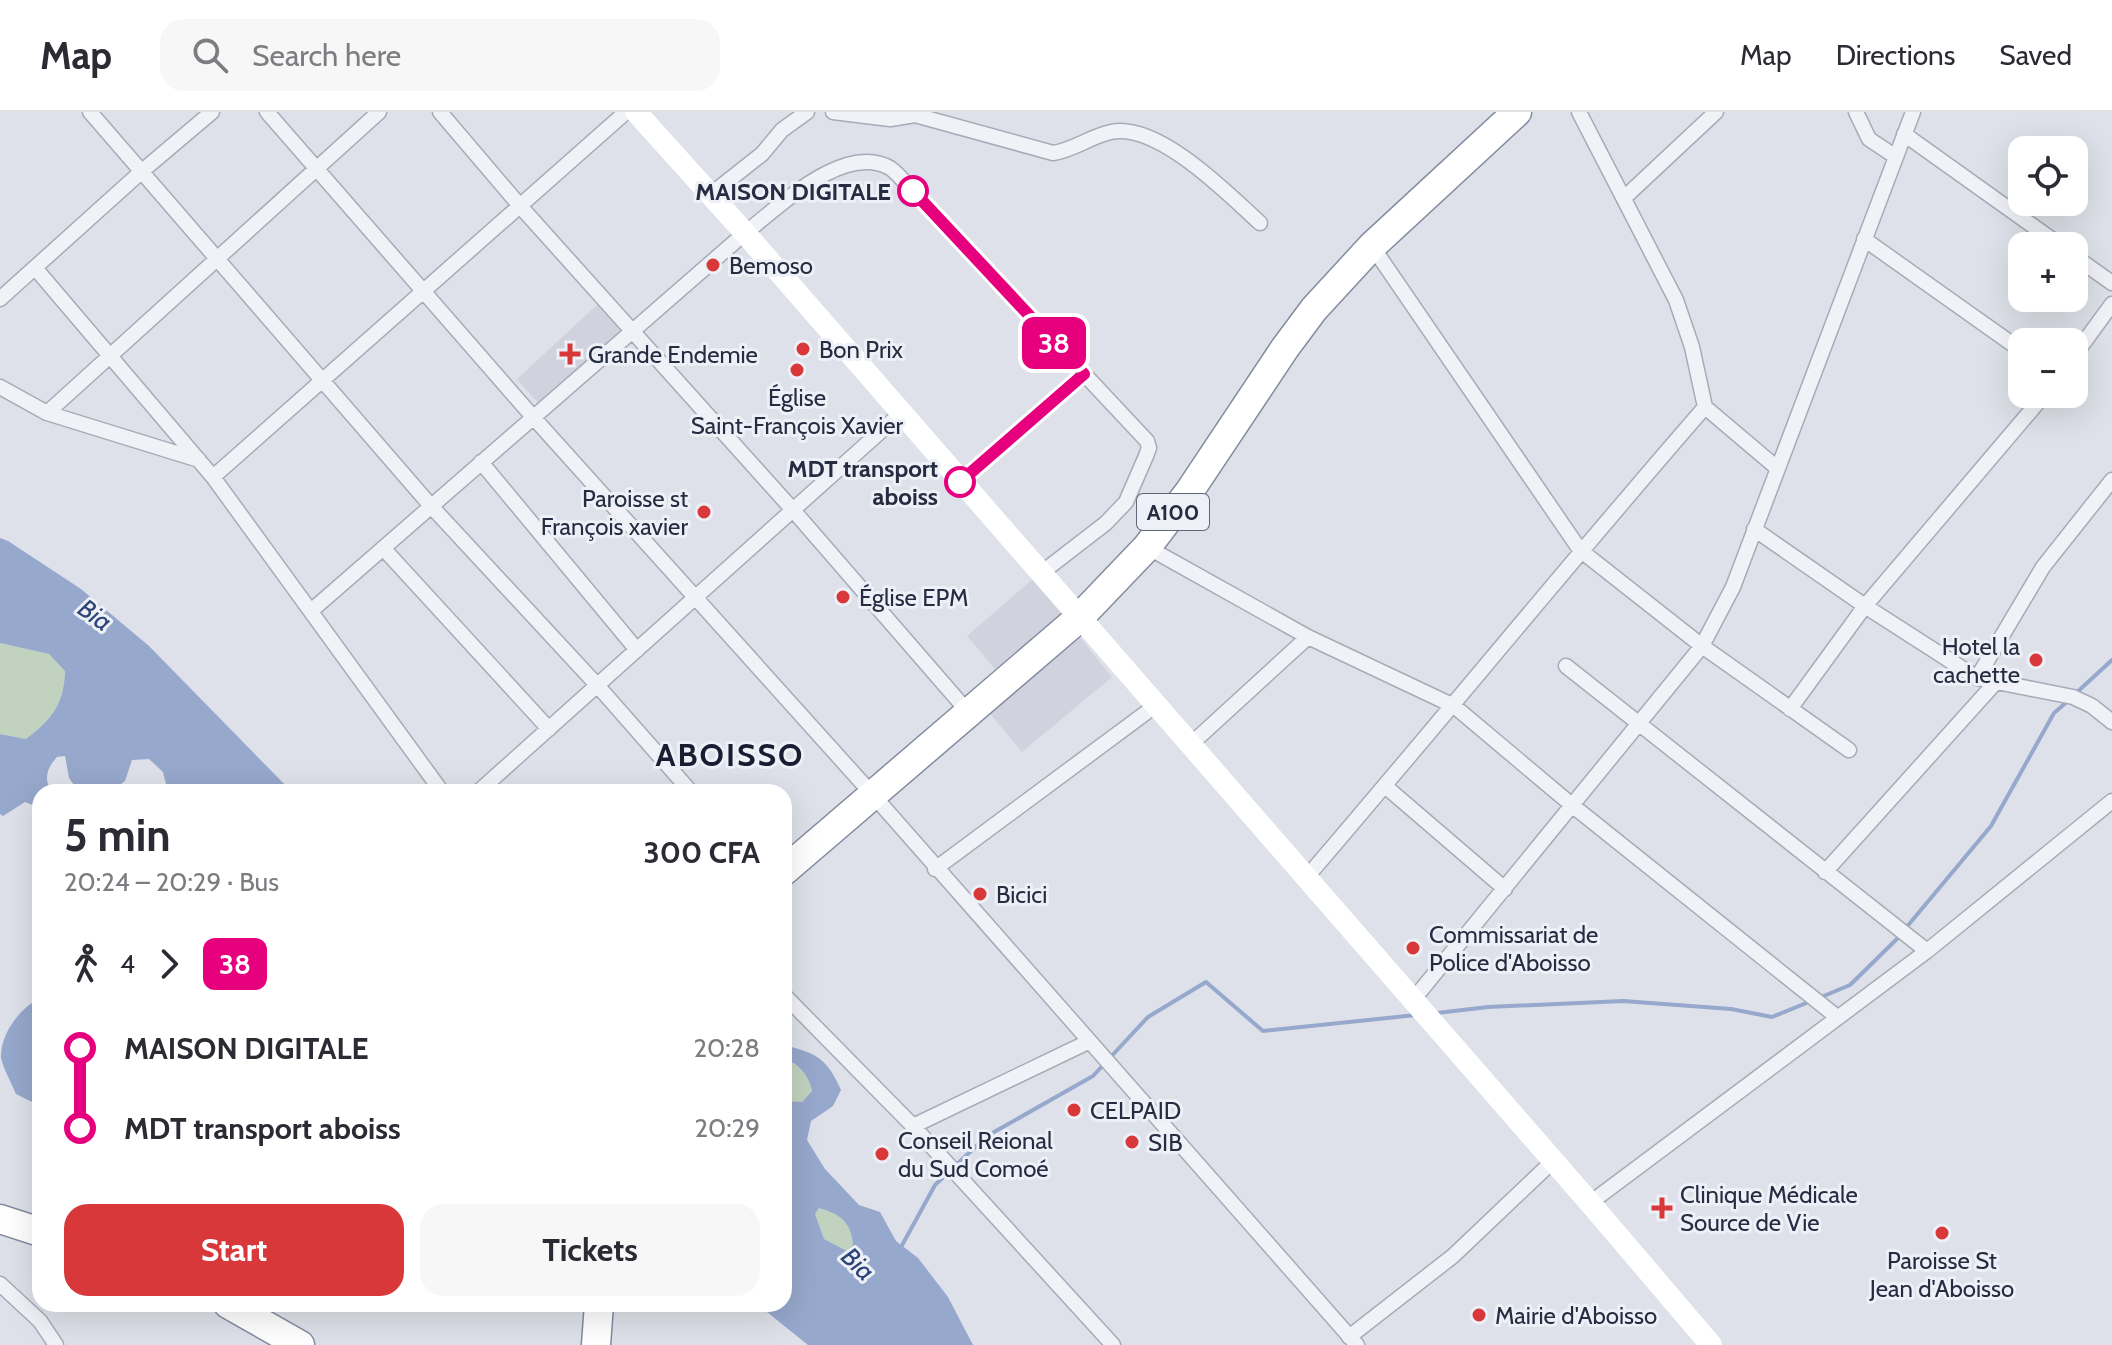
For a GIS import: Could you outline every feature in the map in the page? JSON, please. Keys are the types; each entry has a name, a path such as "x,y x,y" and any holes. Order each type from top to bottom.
{"highway":[{"name":"A100","path":"792,864 1079,618 1147,547 1223,444 1314,309 1372,246 1517,112"},
{"path":"0,1219 32,1229"},
{"path":"242,1312 300,1345"},
{"path":"596,1345 598,1312"}],"main road":[{"path":"636,112 745,233 1711,1345"}],"street":[{"path":"0,299 212,112"},
{"path":"267,112 533,417 873,795 1353,1341 1453,1256 1553,1161"},
{"path":"47,413 379,112"},
{"path":"440,112 969,713"},
{"path":"213,477 626,112"},
{"path":"710,195 762,154 782,130 807,112"},
{"path":"833,112 890,119 915,115 1053,153 1111,132 1126,131 1154,140 1196,165 1260,223"},
{"path":"1579,112 1676,300 1692,347 1705,407 1777,468"},
{"path":"1624,198 1716,112"},
{"path":"1856,112 1869,139 1896,157"},
{"path":"1413,1000 1702,646 1733,587 1913,112"},
{"path":"96,115 141,172 431,506 684,784"},
{"path":"1904,134 2041,232"},
{"path":"311,611 745,233 821,175 844,165 867,162 890,168 1147,441 1149,448 1126,502 1040,574"},
{"path":"1864,239 2008,341"},
{"path":"1372,246 1580,550 1702,646 1849,750"},
{"path":"2088,266 2112,283"},
{"path":"36,269 213,477 436,784"},
{"path":"2088,337 2112,304"},
{"path":"960,482 1084,374"},
{"path":"0,387 47,413 199,460"},
{"path":"1306,878 1454,706 1580,550 1705,407"},
{"path":"1790,709 1865,606 2033,408"},
{"path":"487,784 900,414"},
{"path":"481,462 637,650"},
{"path":"1977,678 2043,567 2112,480"},
{"path":"1754,529 1977,678 2073,697 2092,706 2112,722"},
{"path":"1147,547 1308,637 1454,706 1573,806 1837,1017"},
{"path":"383,548 549,729"},
{"path":"1190,745 1308,637"},
{"path":"1566,666 1927,951"},
{"path":"1825,872 1996,682"},
{"path":"935,869 1155,706"},
{"path":"1385,786 1505,889"},
{"path":"1590,1203 1927,951 2112,801"},
{"path":"792,1003 913,1126 1113,1345"},
{"path":"913,1126 1088,1042"},
{"path":"0,1284 40,1321 56,1345"}],"shaded area":[{"name":"Grande Endemie","path":"599,303 623,329 541,406 517,379"},
{"path":"1034,578 1068,618 1001,676 967,636"},
{"path":"1078,635 1112,677 1022,752 988,711"}],"green space":[{"path":"0,643 49,654 65,670 62,692 55,709 26,739 0,734"},
{"path":"792,1063 802,1071 812,1091 802,1102 792,1101"},
{"path":"819,1208 833,1213 847,1224 853,1244 847,1251 824,1239 815,1214"}],"water":[{"name":"Bia","path":"0,538 81,589 149,646 284,784 166,784 163,772 149,759 132,760 121,784 73,784 69,778 65,756 57,757 51,765 48,784 32,784 32,805 25,802 3,816 0,814 0,734 26,739 43,725 59,702 65,671 49,654 0,643"},
{"path":"32,1003 32,1102 16,1094 1,1058 8,1031"},
{"name":"Bia","path":"792,1047 812,1054 831,1071 841,1090 833,1106 811,1121 807,1140 825,1169 859,1205 880,1212 896,1241 918,1258 948,1297 973,1345 808,1345 767,1312 792,1312 792,1101 802,1102 812,1091 802,1071 794,1064","holes":["819,1208 838,1216 850,1230 853,1244 847,1251 824,1239 815,1214"]}],"waterway":[{"path":"2075,694 2112,660"},
{"path":"1905,929 1991,826 2054,713 2069,700"},
{"path":"1819,998 1850,985 1900,936"},
{"path":"955,1166 987,1136 1093,1076 1148,1017 1206,982 1263,1031 1416,1015"},
{"path":"1437,1013 1488,1007 1623,1001 1731,1009 1772,1017 1811,1001"},
{"path":"900,1249 935,1185 949,1172"}],"bus line":[{"name":"38","path":"913,191 1084,374 960,482"}],"place":[{"name":"MAISON DIGITALE","path":"913,191"},
{"name":"Bemoso","path":"713,265"},
{"name":"Bon Prix","path":"803,349"},
{"name":"Grande Endemie","path":"570,354"},
{"name":"Église Saint-François Xavier","path":"797,370"},
{"name":"MDT transport aboiss","path":"960,482"},
{"name":"Paroisse st François xavier","path":"704,512"},
{"name":"Église EPM","path":"843,597"},
{"name":"Hotel la cachette","path":"2036,660"},
{"name":"Bicici","path":"980,894"},
{"name":"Commissariat de Police d'Aboisso","path":"1413,948"},
{"name":"CELPAID","path":"1074,1110"},
{"name":"SIB","path":"1132,1142"},
{"name":"Conseil Reional du Sud Comoé","path":"882,1154"},
{"name":"Clinique Médicale Source de Vie","path":"1662,1208"},
{"name":"Paroisse St Jean d'Aboisso","path":"1942,1233"},
{"name":"Mairie d'Aboisso","path":"1479,1315"}],"district":[{"name":"ABOISSO","path":"730,754"}]}
